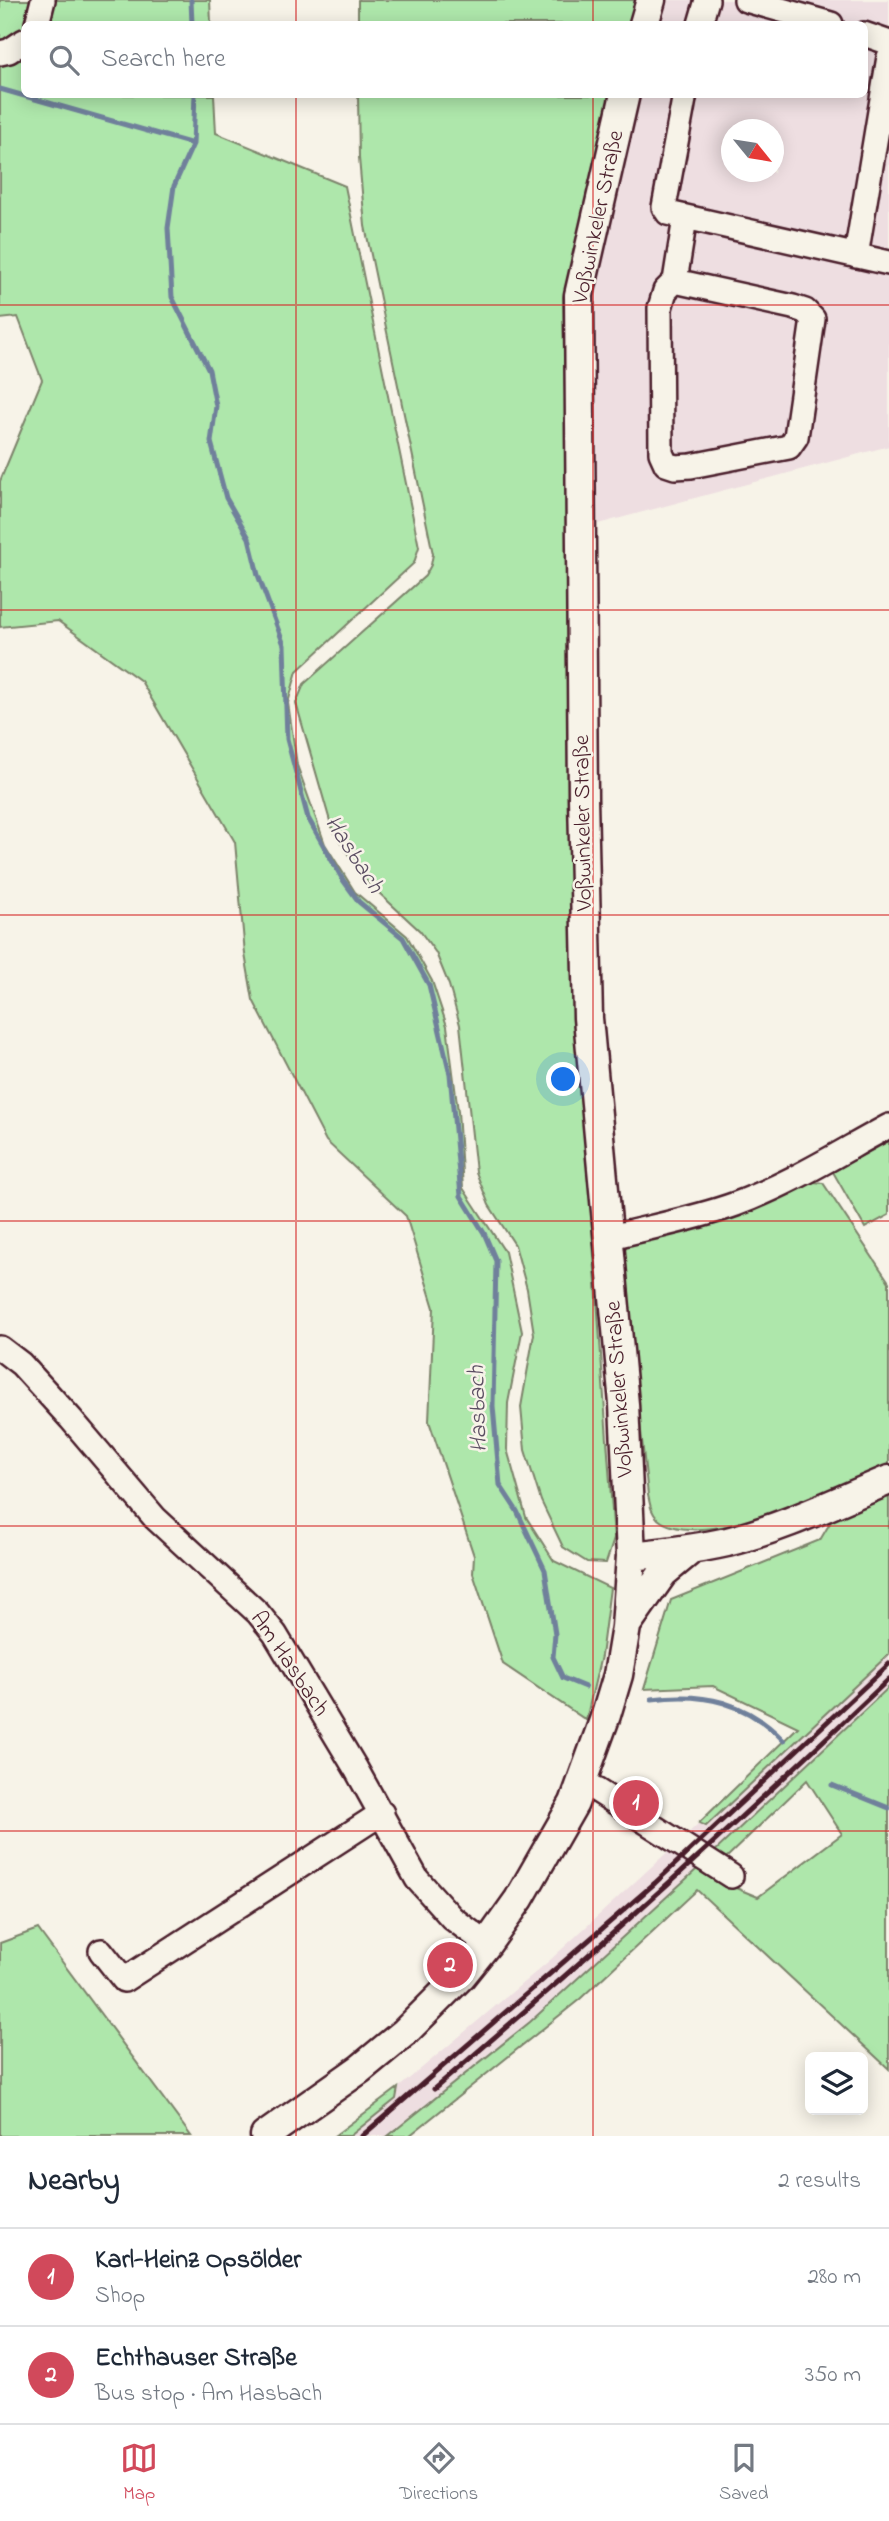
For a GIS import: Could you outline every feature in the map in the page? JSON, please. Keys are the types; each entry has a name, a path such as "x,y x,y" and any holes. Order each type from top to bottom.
{"main road":[{"path":"645,21 651,0"},
{"name":"Voßwinkeler Straße","path":"265,2136 405,2032 462,1975 487,1944 519,1899 548,1850 582,1783 618,1675 626,1627 631,1556 624,1404 588,1018 583,798 579,295 624,98"},
{"path":"631,1556 692,1549 729,1541 759,1532 889,1480"},
{"path":"626,1627 643,1598 663,1573 692,1549"}],"street":[{"path":"38,21 44,0"},
{"path":"701,21 707,0"},
{"path":"746,0 820,21"},
{"path":"868,35 889,45"},
{"path":"0,53 21,43"},
{"path":"856,256 889,57"},
{"path":"684,98 664,207 668,213 889,263"},
{"path":"675,281 793,307 813,319 796,437 789,447 675,467 666,464 661,453 660,308 665,291 675,281 685,218"},
{"path":"607,1238 696,1217 736,1204 776,1188 889,1126"},
{"name":"Am Hasbach","path":"0,1348 21,1364 63,1410 155,1518 258,1613 275,1634 382,1813 417,1879 452,1917 487,1944"},
{"path":"582,1783 731,1876"},
{"path":"101,1951 124,1979 382,1813"}],"shaded area":[{"path":"666,0 889,0 889,446 598,524 590,297 639,98 868,98 868,21 660,21"},
{"path":"889,1654 889,1687 530,2022 388,2136 350,2136 396,2099 398,2088 549,1961 699,1823 706,1826"}],"green space":[{"path":"0,0 210,0 211,21 21,21 21,98 214,98 216,133 345,186 419,547 414,563 297,671 288,703 297,765 325,844 355,892 407,936 432,981 447,1026 458,1111 463,1188 505,1252 522,1332 508,1403 507,1449 526,1517 554,1561 610,1588 601,1656 586,1720 503,1664 473,1573 474,1556 429,1421 434,1308 406,1216 326,1141 253,1000 245,954 235,842 141,681 58,621 0,627 0,481 42,380 18,317 0,319"},
{"path":"358,0 637,0 632,21 358,21"},
{"path":"358,98 611,98 563,297 578,1029 614,1539 606,1563 587,1562 563,1547 541,1501 525,1450 521,1407 534,1334 527,1289 515,1245 489,1205 476,1172 460,1025 449,985 436,953 420,931 363,878 332,828 296,703 304,684 425,576 433,554 365,226 359,158"},
{"path":"889,1141 889,1215 865,1228 833,1172"},
{"path":"796,1180 823,1183 889,1282 889,1470 772,1515 705,1529 678,1528 656,1517 648,1495 622,1258 627,1244"},
{"path":"889,1494 889,1654 706,1826 699,1823 798,1727 713,1686 644,1689 671,1600 820,1540 833,1518"},
{"path":"889,1687 889,2069 697,1890 580,1999 409,2136 388,2136 530,2022 697,1869 709,1877 758,1897 842,1834 807,1780 723,1861 712,1854"},
{"path":"38,1929 191,2136 0,2136 0,1943"},
{"path":"398,2088 396,2099 350,2136 334,2136"}],"waterway":[{"name":"Hasbach","path":"191,0 192,21"},
{"path":"0,89 21,95"},
{"path":"32,98 193,144"},
{"name":"Hasbach","path":"195,98 193,144 174,186 168,228 172,297 209,370 216,406 211,442 226,498 249,538 258,575 284,645 287,739 308,818 343,880 359,902 403,938 429,985 450,1074 461,1196 484,1233 496,1261 493,1406 500,1485 517,1511 545,1570 555,1634 553,1657 563,1678 585,1687"},
{"name":"Hasbach","path":"652,1699 689,1697 724,1703 755,1717 784,1741"},
{"name":"Hasbach","path":"832,1785 889,1808"}],"railway":[{"path":"362,2136 655,1883 889,1664"},
{"path":"434,2089 664,1887 889,1679"}],"place":[{"name":"Karl-Heinz Opsölder","path":"636,1803"},
{"name":"Echthauser Straße","path":"450,1965"}]}
